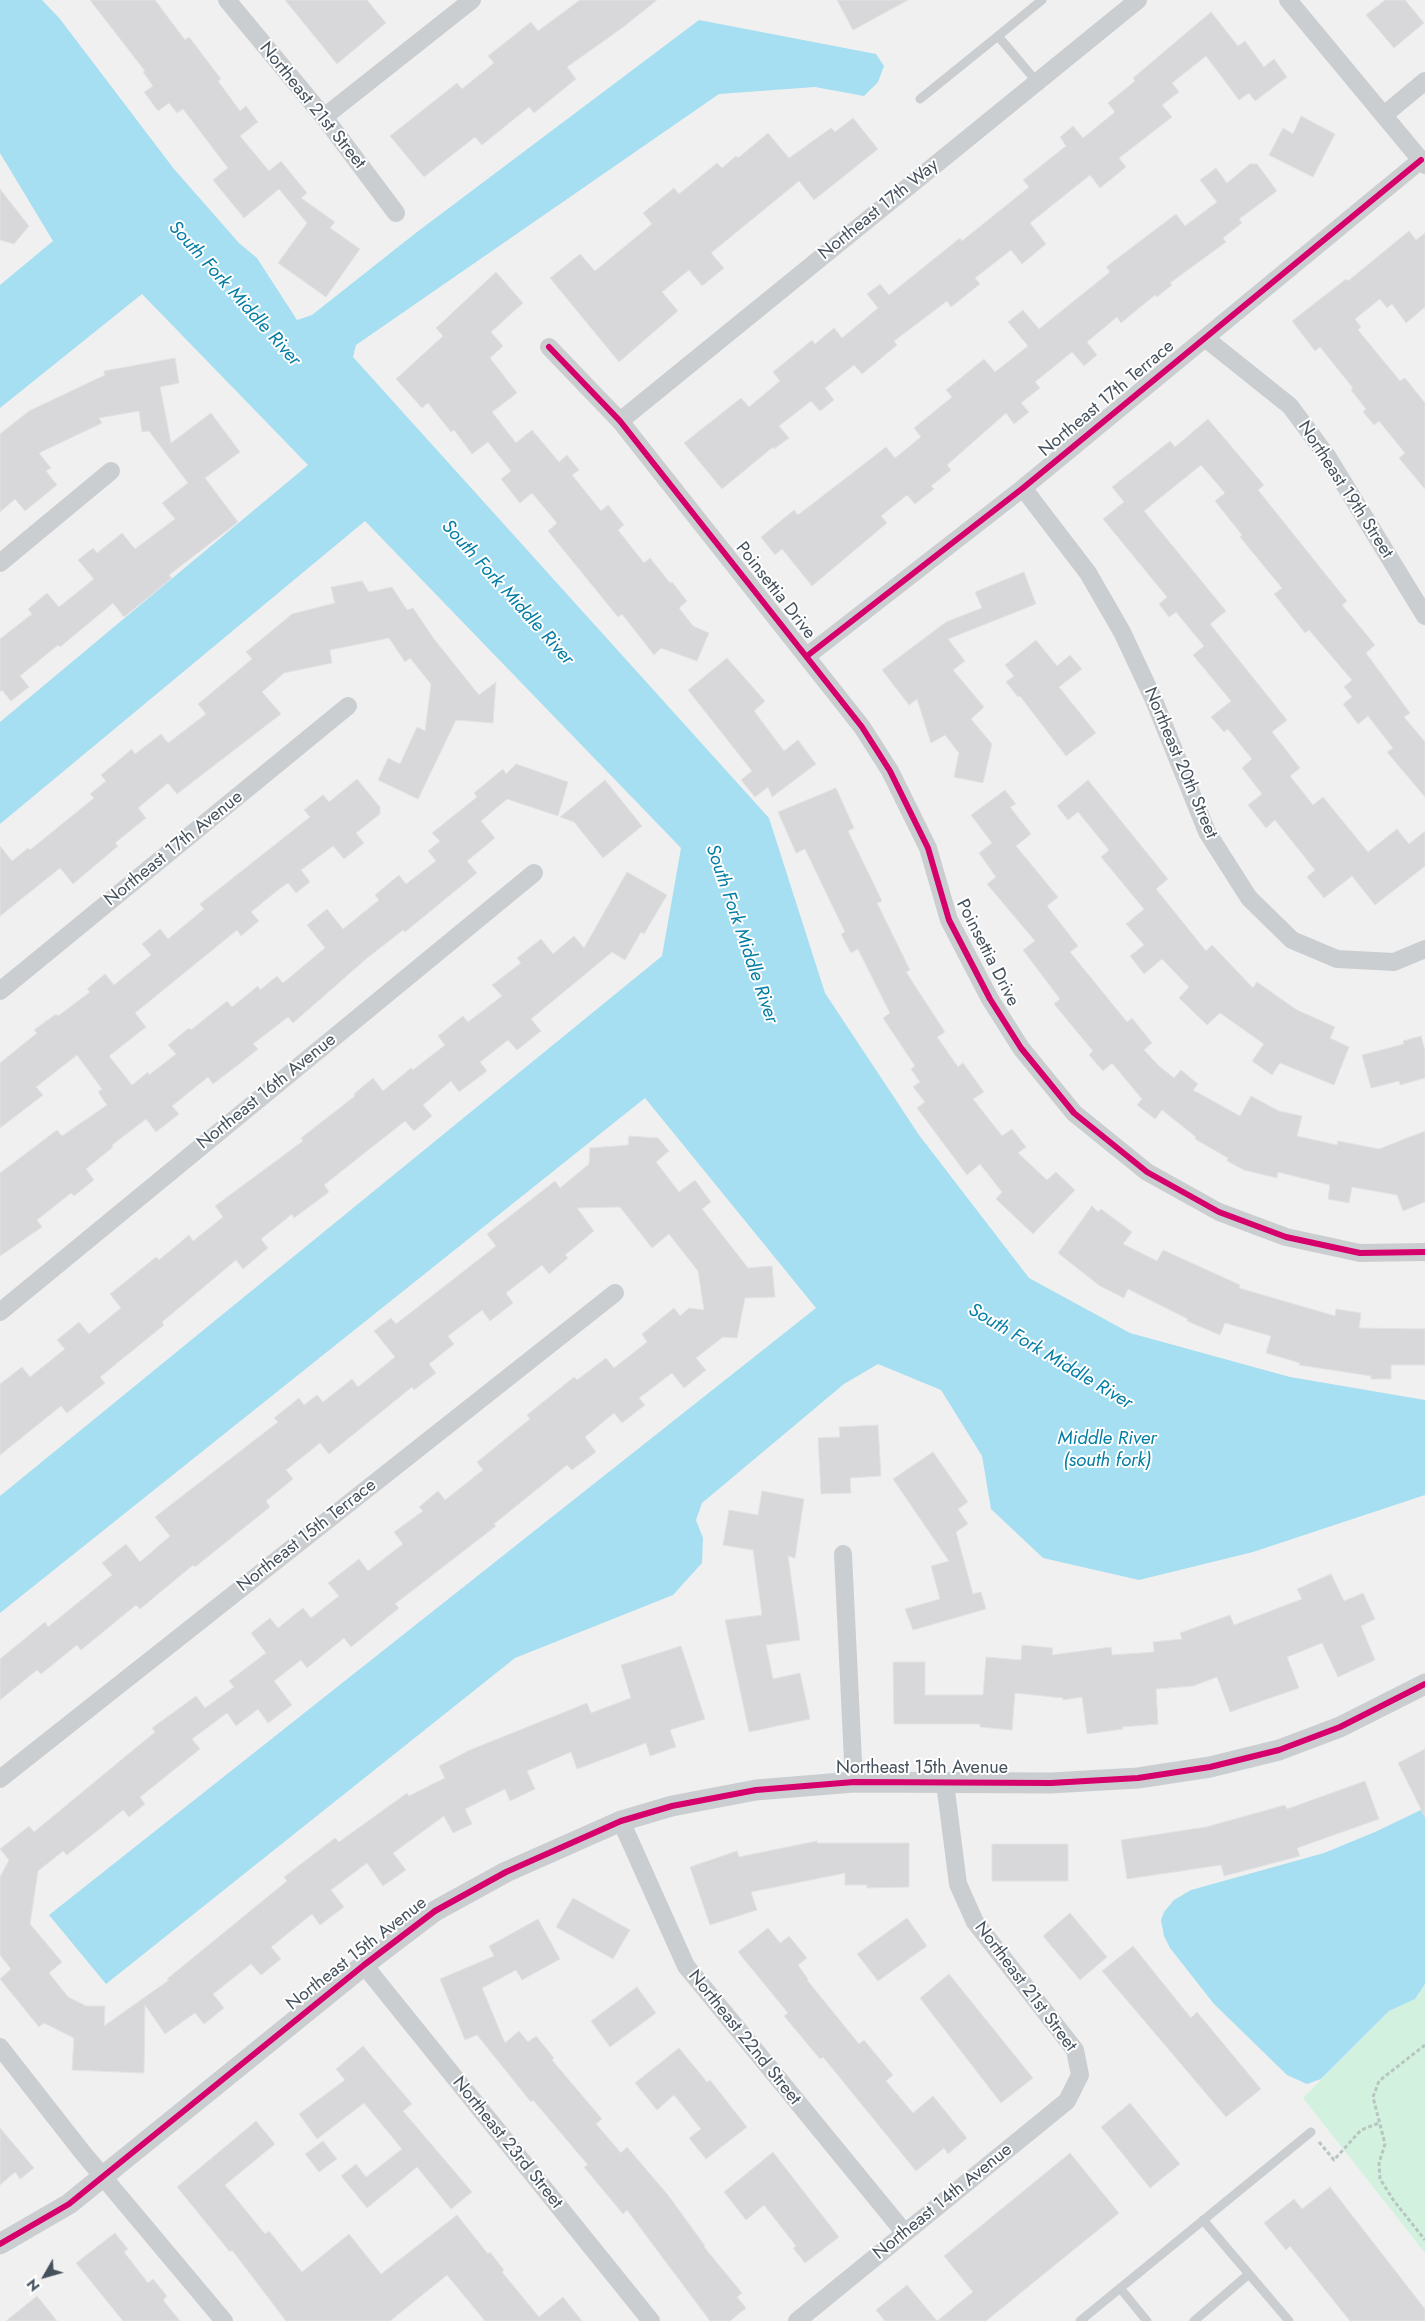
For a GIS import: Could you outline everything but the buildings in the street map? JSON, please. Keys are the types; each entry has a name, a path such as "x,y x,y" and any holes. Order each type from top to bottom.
{"street":[{"name":"Northeast 21st Street","path":"227,0 324,117 396,213"},
{"path":"324,117 472,0"},
{"name":"Northeast 17th Way","path":"620,421 1138,0"},
{"path":"1288,0 1423,162"},
{"path":"1384,115 1425,81"},
{"name":"Northeast 17th Terrace","path":"807,656 1023,488 1423,162"},
{"name":"Northeast 19th Street","path":"1205,338 1290,406 1327,456 1425,616"},
{"name":"Poinsettia Drive","path":"549,347 620,421 862,727 890,771 928,848 949,920 990,999 1021,1048 1074,1113 1147,1172 1219,1212 1286,1237 1360,1253 1425,1252"},
{"path":"0,563 111,471"},
{"name":"Northeast 20th Street","path":"1023,488 1088,573 1122,632 1153,698 1206,832 1249,898 1292,940 1337,959 1394,962 1425,950"},
{"name":"Northeast 17th Avenue","path":"0,991 348,706"},
{"name":"Northeast 16th Avenue","path":"0,1312 534,873"},
{"name":"Northeast 15th Terrace","path":"0,1779 614,1293"},
{"path":"843,1554 854,1782"},
{"name":"Northeast 15th Avenue","path":"0,2244 69,2204 102,2175 364,1965 435,1911 506,1872 621,1821 672,1806 756,1790 854,1782 1051,1783 1128,1778 1210,1767 1288,1747 1340,1727 1425,1684"},
{"name":"Northeast 21st Street","path":"945,1783 958,1884 975,1922 1075,2050 1080,2076"},
{"name":"Northeast 22nd Street","path":"621,1821 686,1966 904,2232"},
{"name":"Northeast 23rd Street","path":"364,1965 651,2321"},
{"path":"0,2047 102,2175 224,2321"},
{"name":"Northeast 14th Avenue","path":"797,2321 904,2232 1067,2102 1080,2076"}],"lane":[{"path":"920,99 1042,0"},
{"path":"998,36 1037,82"},
{"path":"1080,2321 1311,2132"},
{"path":"1203,2220 1289,2321"},
{"path":"1194,2321 1249,2274"},
{"path":"1120,2288 1148,2321"}],"path":[{"path":"1425,2045 1379,2081 1373,2097 1378,2123 1385,2144 1379,2163 1380,2179 1394,2201 1425,2240"},
{"path":"1311,2132 1334,2160 1361,2130 1378,2123"}],"green space":[{"path":"1425,1984 1425,2253 1303,2098 1389,2011 1415,1999"}],"water":[{"name":"Middle River (south fork)","path":"0,0 42,0 60,19 174,169 239,243 257,258 297,320 312,315 417,232 699,20 876,54 884,66 878,82 864,96 815,87 719,94 356,345 353,357 769,818 825,993 919,1135 1029,1278 1130,1333 1290,1377 1425,1400 1425,1495 1253,1552 1139,1580 1043,1558 991,1509 982,1456 941,1390 878,1364 844,1384 702,1503 696,1520 703,1538 702,1563 673,1595 515,1658 106,1984 49,1915 816,1308 645,1098 0,1613 0,1496 662,956 681,848 365,521 0,824 0,722 308,465 142,294 0,408 0,285 53,241 0,153"},
{"path":"1425,1808 1425,1984 1415,1999 1389,2011 1321,2079 1307,2084 1287,2075 1214,2004 1170,1948 1164,1936 1161,1920 1164,1912 1174,1900 1191,1890 1324,1853 1375,1832"}],"cycle path":[{"path":"807,656 1023,488 1421,160"},
{"path":"549,347 620,421 862,727 890,771 928,848 949,920 990,999 1021,1048 1074,1113 1147,1172 1219,1212 1286,1237 1360,1253 1425,1252"},
{"path":"0,2244 69,2204 364,1965 435,1911 506,1872 621,1821 672,1806 756,1790 854,1782 1051,1783 1138,1778 1210,1767 1279,1750 1340,1727 1425,1684"}],"water label":[{"name":"South Fork Middle River","path":"234,294"},
{"name":"South Fork Middle River","path":"507,593"},
{"name":"South Fork Middle River","path":"741,934"},
{"name":"South Fork Middle River","path":"1050,1357"}]}
